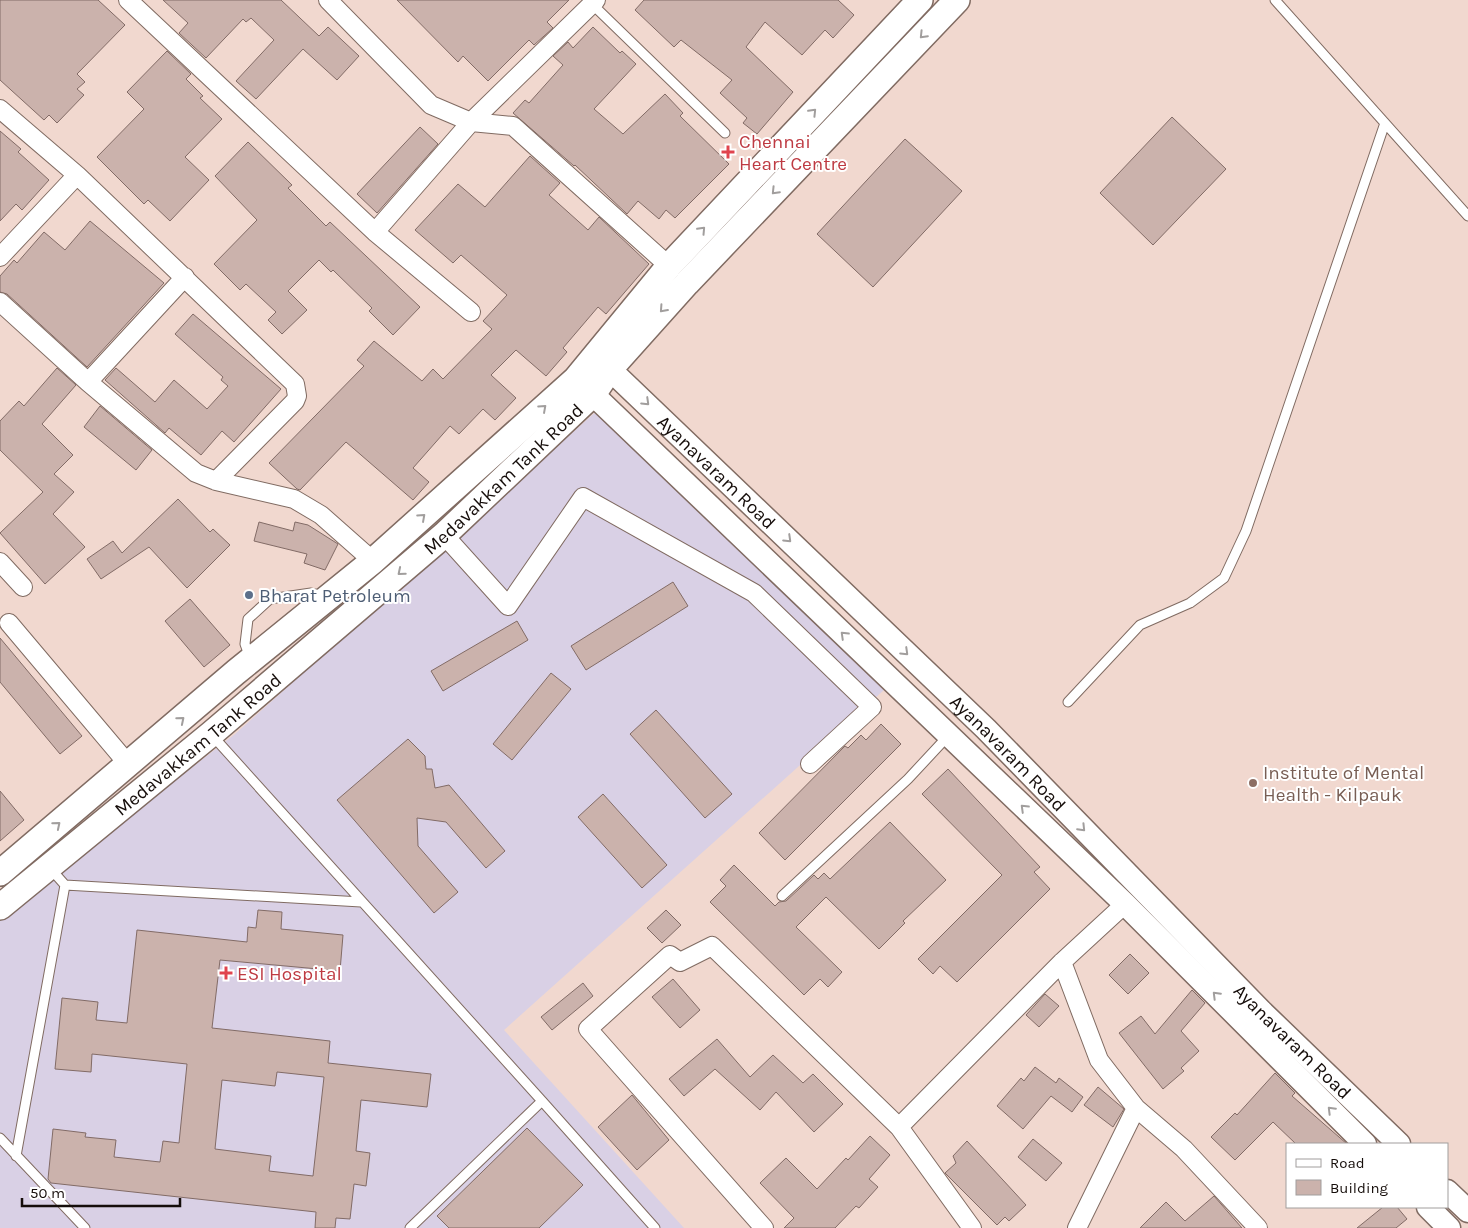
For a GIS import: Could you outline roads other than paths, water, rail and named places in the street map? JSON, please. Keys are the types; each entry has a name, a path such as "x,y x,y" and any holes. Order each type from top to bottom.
{"main road":[{"name":"Medavakkam Tank Road","path":"0,873 40,856 211,734 444,535 585,386 669,266 920,0"},
{"name":"Medavakkam Tank Road","path":"602,362 687,283 957,0"},
{"name":"Medavakkam Tank Road","path":"0,907 40,856 128,764 251,660 585,386"}],"street":[{"path":"128,0 375,232 471,312"},
{"path":"328,0 431,105 471,122 513,126 669,266"},
{"path":"375,232 471,122 594,2"},
{"path":"0,108 77,175 292,379 297,390 294,401 216,481"},
{"path":"0,257 77,175"},
{"path":"88,382 185,277"},
{"path":"0,302 88,382 196,473 216,481 294,499 321,515 373,561"},
{"name":"Ayanavaram Road","path":"602,362 986,729 1261,1012 1398,1143"},
{"name":"Ayanavaram Road","path":"585,386 1125,904 1364,1143"},
{"path":"444,535 508,606 583,497 754,593 872,707 810,764"},
{"path":"0,562 23,587"},
{"path":"8,623 128,764"},
{"path":"899,1127 1062,962 1125,904"},
{"path":"764,1228 588,1029 670,955 680,962 712,946 899,1127 972,1228"},
{"path":"1062,962 1099,1060 1136,1108 1184,1149 1258,1228"},
{"path":"1076,1228 1136,1108"},
{"path":"1448,1192 1468,1211"},
{"path":"1429,1208 1449,1228"}],"lane":[{"path":"1275,0 1468,216"},
{"path":"594,2 725,134"},
{"path":"1068,702 1140,624 1190,603 1224,578 1246,531 1384,122"},
{"path":"251,660 245,644 248,619 270,599 311,593 329,597"},
{"path":"211,734 655,1228"},
{"path":"782,896 908,779 949,736"},
{"path":"40,856 66,885 361,902"},
{"path":"16,1156 66,885"},
{"path":"410,1228 542,1101"},
{"path":"0,1138 85,1228"}],"place":[{"name":"Chennai Heart Centre","path":"728,152"},
{"name":"Bharat Petroleum","path":"249,595"},
{"name":"Institute of Mental Health - Kilpauk","path":"1253,783"},
{"name":"ESI Hospital","path":"226,973"}]}
